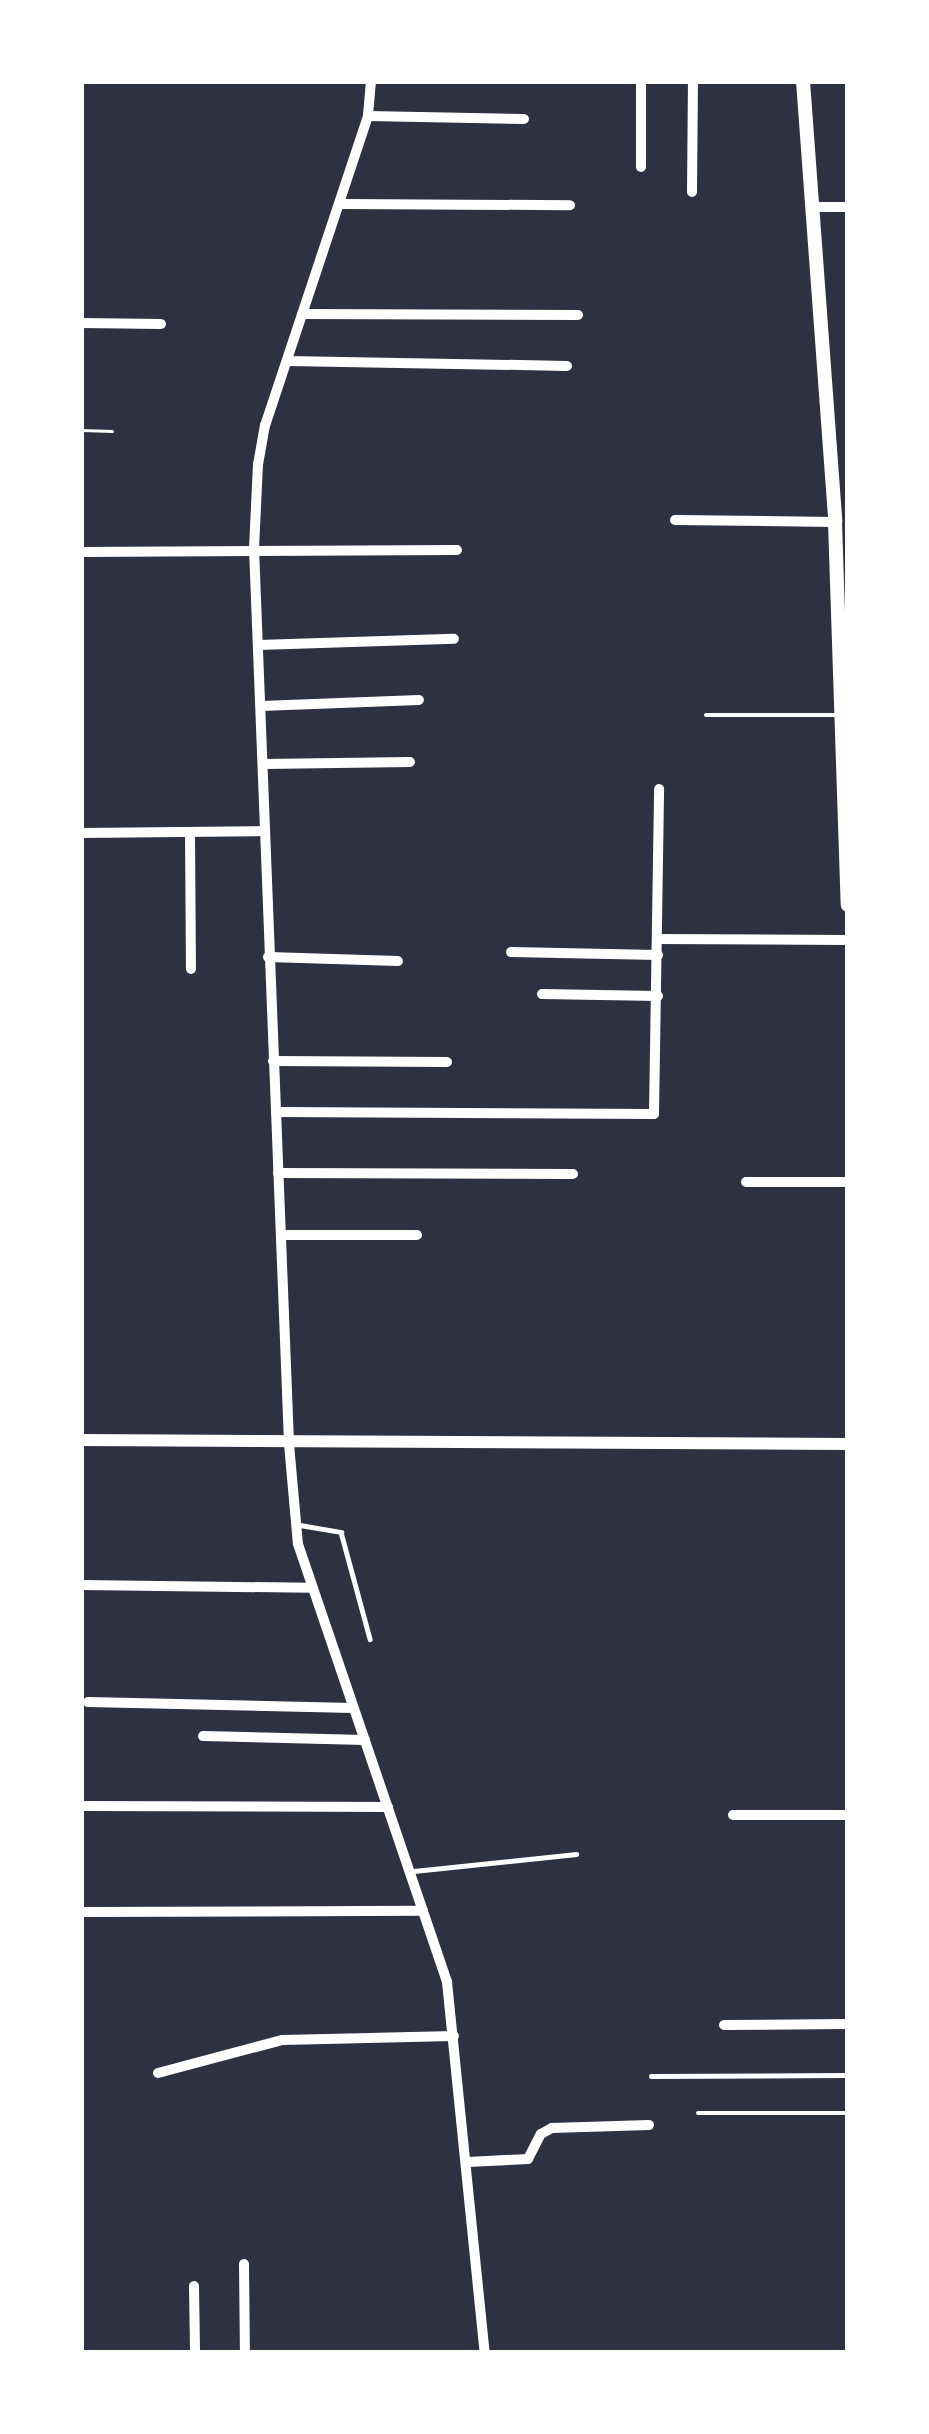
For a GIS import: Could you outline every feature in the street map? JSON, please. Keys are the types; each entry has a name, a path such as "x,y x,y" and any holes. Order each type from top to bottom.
{"main road":[{"path":"803,81 835,523 842,549 848,905"}],"street":[{"path":"371,81 368,116 258,464 254,548 289,1444 294,1525 311,1588 447,1982 485,2353"},
{"path":"640,167 641,81"},
{"path":"692,192 693,81"},
{"path":"368,116 524,119"},
{"path":"342,204 570,205"},
{"path":"814,207 848,206"},
{"path":"302,314 578,315"},
{"path":"81,323 161,324"},
{"path":"287,361 567,366"},
{"path":"675,520 835,523"},
{"path":"81,552 457,550"},
{"path":"258,645 454,639"},
{"path":"261,706 419,700"},
{"path":"264,764 410,762"},
{"path":"276,1112 651,1116 657,1106 659,789"},
{"path":"81,833 265,831"},
{"path":"190,832 191,968"},
{"path":"658,939 848,940"},
{"path":"511,952 658,955"},
{"path":"268,957 398,961"},
{"path":"542,994 658,996"},
{"path":"274,1061 447,1062"},
{"path":"278,1172 573,1174"},
{"path":"746,1183 848,1182"},
{"path":"281,1235 417,1235"},
{"path":"81,1440 848,1444"},
{"path":"81,1585 311,1588"},
{"path":"88,1702 353,1708"},
{"path":"203,1736 365,1740"},
{"path":"81,1806 388,1807"},
{"path":"733,1815 848,1815"},
{"path":"81,1912 423,1911"},
{"path":"724,2025 848,2024"},
{"path":"158,2073 282,2040 454,2036"},
{"path":"467,2162 528,2159 541,2134 552,2128 649,2125"},
{"path":"244,2264 244,2353"},
{"path":"194,2286 195,2353"}],"lane":[{"path":"706,715 842,716"},
{"path":"294,1525 339,1529 370,1639"},
{"path":"408,1872 576,1854"},
{"path":"651,2076 848,2075"},
{"path":"698,2113 848,2113"}],"path":[{"path":"81,430 112,431"}]}
